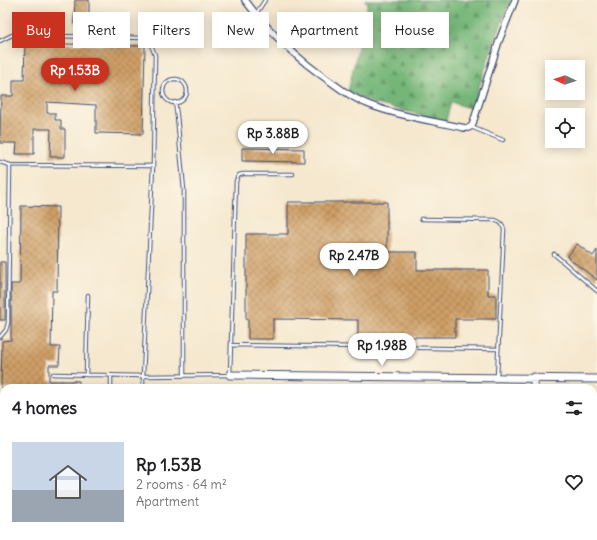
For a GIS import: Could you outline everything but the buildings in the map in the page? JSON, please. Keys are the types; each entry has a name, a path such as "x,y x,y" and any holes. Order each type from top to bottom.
{"street":[{"path":"245,0 254,12"},
{"path":"269,29 290,51 313,70 356,99 369,105 395,113 465,128 470,127 497,48 516,0"},
{"path":"230,375 497,378 534,377 597,379"},
{"path":"534,377 534,384"}],"lane":[{"path":"258,12 265,0"},
{"path":"0,41 12,35 143,38 151,45 155,55 153,166 143,384"},
{"path":"175,79 186,85 187,93 182,100 175,102 168,100 164,94 164,87 168,81 175,79"},
{"path":"175,102 184,190 184,375"},
{"path":"470,127 503,140"},
{"path":"0,162 10,165 153,166"},
{"path":"0,337 6,330 8,323 10,165"},
{"path":"53,374 143,376 230,375 236,180 239,175 243,174 293,174"},
{"path":"421,219 495,220 503,225 497,378"},
{"path":"554,254 597,291"},
{"path":"86,374 88,295"},
{"path":"232,345 498,349"},
{"path":"111,375 111,384"}],"green space":[{"path":"364,0 511,0 493,44 472,109 451,102 446,121 372,103 348,92 358,48 373,48 373,12 366,12 368,2"}]}
